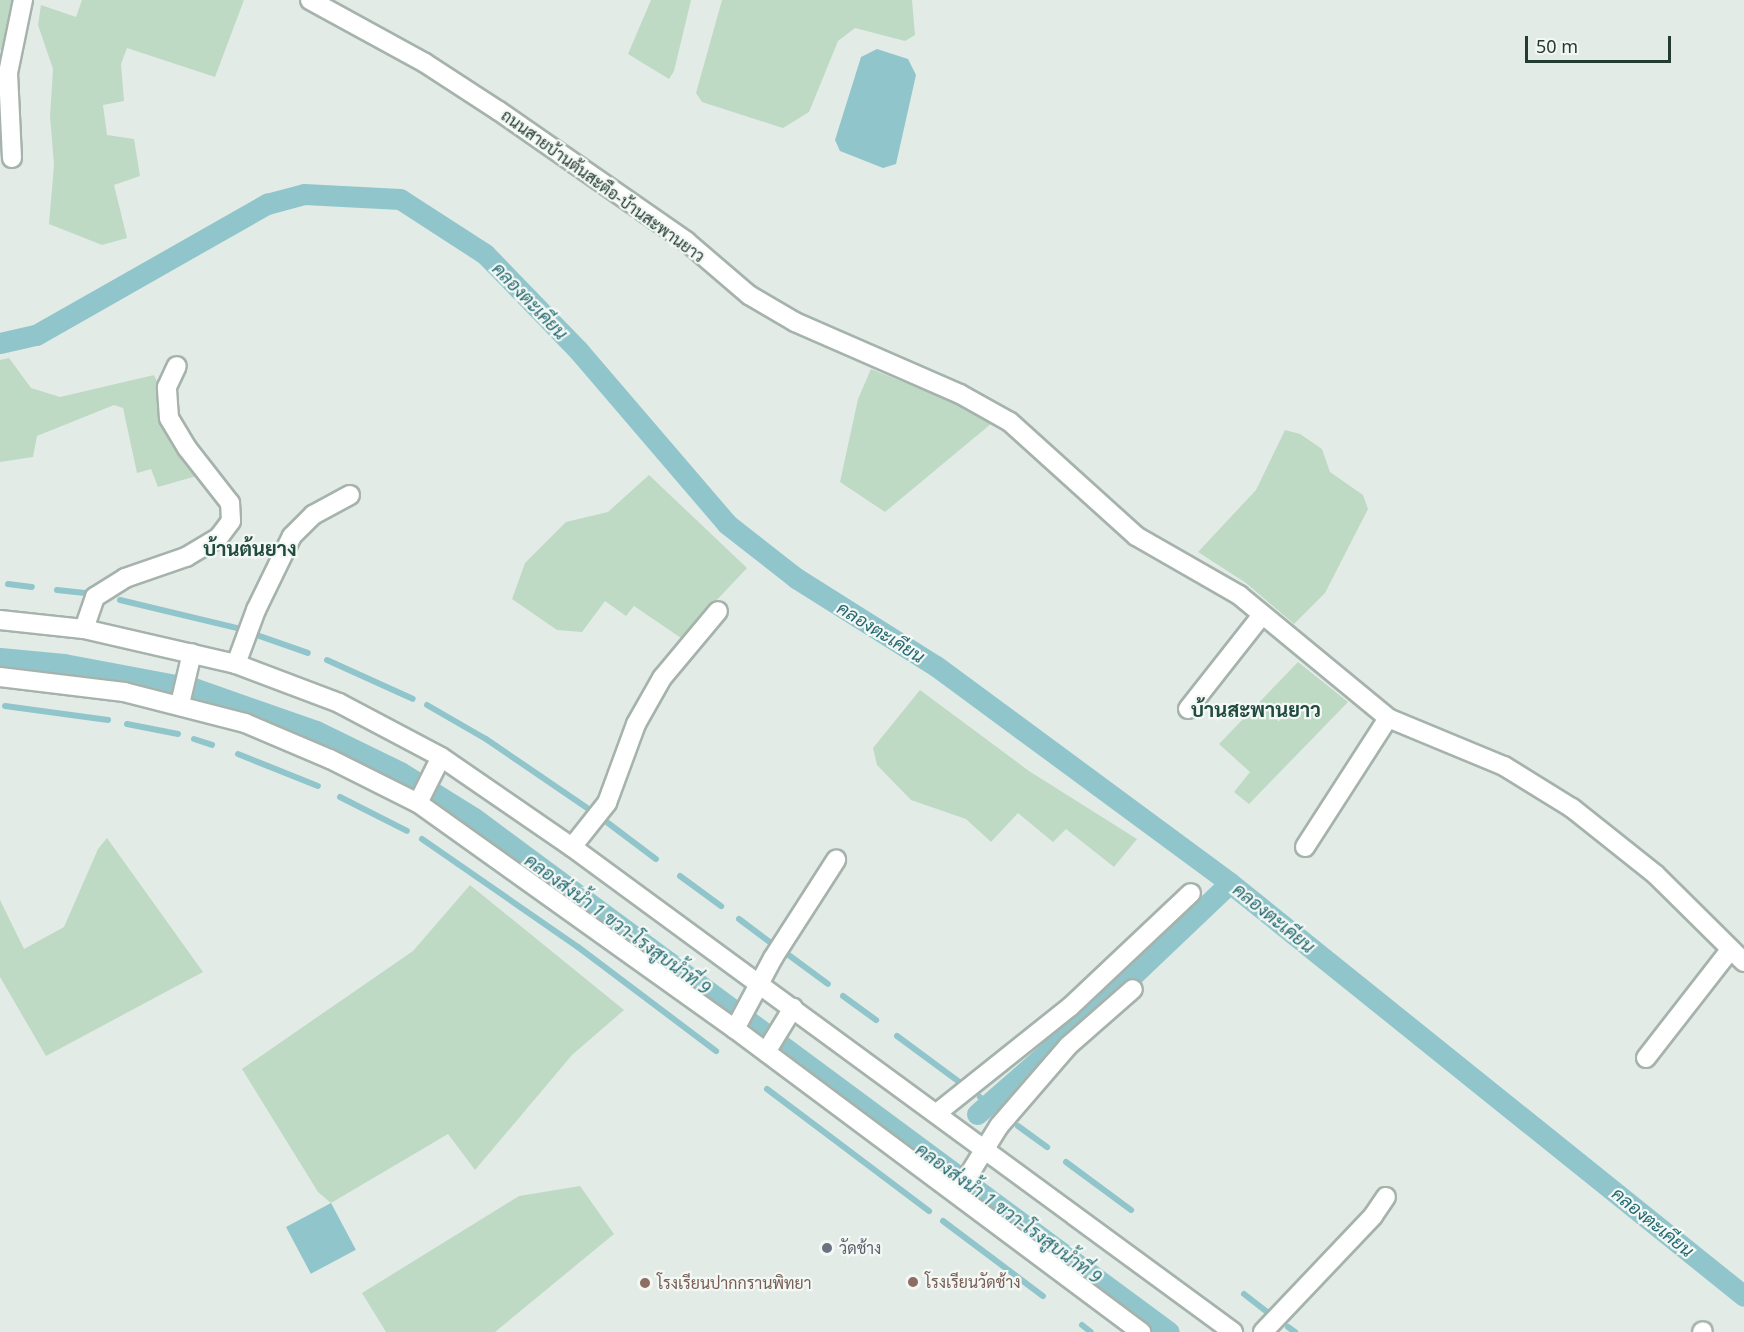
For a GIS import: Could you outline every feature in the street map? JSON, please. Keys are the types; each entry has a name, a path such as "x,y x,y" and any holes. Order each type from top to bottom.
{"street":[{"path":"12,158 8,73 23,0"},
{"name":"ถนนสายบ้านต้นสะตือ-บ้านสะพานยาว","path":"310,0 425,63 499,111 686,242 749,295 795,322 960,394 1010,422 1136,536 1209,575 1262,615 1388,718 1504,766 1572,808 1655,874 1737,956"},
{"path":"84,629 96,597 125,578 186,557 219,537 231,521 230,503 187,448 169,417 167,387 177,366"},
{"path":"236,664 260,600 292,536 313,515 350,495"},
{"path":"572,847 607,804 636,724 663,678 718,611"},
{"path":"1188,709 1262,615"},
{"path":"0,620 84,629 192,653 236,664 339,703 572,847 1233,1332"},
{"path":"181,699 192,653"},
{"path":"0,677 181,699 256,727 420,800 737,1025 959,1191 1141,1332"},
{"path":"1305,847 1388,718"},
{"path":"420,800 438,764"},
{"path":"737,1025 759,983 836,860"},
{"path":"937,1113 1070,1007 1191,893"},
{"path":"1646,1058 1737,956"},
{"path":"959,1191 999,1126 1068,1047 1133,989"},
{"path":"768,1049 793,1008"},
{"path":"1263,1332 1386,1197"}],"green space":[{"path":"0,0 20,0 8,52 0,50"},
{"path":"82,0 244,0 215,77 127,48 121,64 124,101 103,105 107,135 134,139 140,176 114,185 127,238 102,245 49,224 54,165 50,116 53,69 38,25 41,5 76,17"},
{"path":"651,0 691,0 674,71 669,79 628,54"},
{"path":"722,0 912,0 915,35 905,41 855,28 838,41 809,112 783,128 702,102 696,93"},
{"path":"9,358 31,388 60,397 154,375 200,475 158,487 151,469 137,473 123,408 114,405 37,436 33,457 0,462 0,360"},
{"path":"871,369 963,406 992,423 885,512 840,482 858,399"},
{"path":"1285,430 1300,434 1322,449 1330,472 1363,495 1368,509 1325,593 1294,624 1246,583 1198,552 1256,490"},
{"path":"649,475 747,568 681,638 634,606 626,616 605,601 582,632 557,630 512,599 525,563 566,522 608,512"},
{"path":"1298,662 1348,702 1249,804 1234,792 1250,772 1219,744"},
{"path":"920,690 1029,771 1137,839 1114,867 1066,829 1053,842 1018,813 991,842 966,819 911,800 877,765 873,748"},
{"path":"107,838 203,972 46,1056 0,977 0,900 24,949 64,927 98,849"},
{"path":"470,885 624,1010 572,1055 475,1170 448,1134 331,1203 318,1192 242,1069 413,951"},
{"path":"580,1186 614,1234 495,1332 386,1332 362,1293 519,1196"}],"water":[{"path":"877,49 908,59 916,75 896,164 883,168 840,151 835,140 861,57"},
{"path":"331,1203 356,1250 311,1274 286,1227"}],"waterway":[{"name":"คลองตะเคียน","path":"0,343 36,335 267,204 304,194 400,199 485,254 578,350 727,524 796,578 936,666 1230,883 1744,1296"},
{"path":"8,584 32,587"},
{"path":"57,590 85,593"},
{"path":"120,600 241,629"},
{"path":"254,634 308,653"},
{"name":"คลองส่งน้ำ 1 ขวา-โรงสูบน้ำที่ 9","path":"0,658 64,664 196,689 316,731 400,772 474,818 1169,1332"},
{"path":"327,660 413,699"},
{"path":"427,705 486,739 587,808"},
{"path":"5,706 108,720"},
{"path":"127,724 178,734"},
{"path":"194,739 212,745"},
{"path":"238,754 318,786"},
{"path":"340,797 407,831"},
{"path":"608,823 656,859"},
{"path":"422,839 578,947 716,1051"},
{"path":"680,876 721,906"},
{"path":"977,1114 1108,999 1230,883"},
{"path":"739,919 770,942"},
{"path":"790,956 828,984"},
{"path":"843,996 876,1020"},
{"path":"897,1036 958,1081"},
{"path":"767,1089 929,1211"},
{"path":"980,1097 999,1112"},
{"path":"1018,1126 1047,1147"},
{"path":"1066,1162 1131,1210"},
{"path":"943,1221 1043,1296"},
{"path":"1244,1294 1271,1315"},
{"path":"1082,1325 1091,1332"},
{"path":"1288,1327 1295,1332"}],"place":[{"name":"วัดช้าง","path":"827,1248"},
{"name":"โรงเรียนวัดช้าง","path":"913,1282"},
{"name":"โรงเรียนปากกรานพิทยา","path":"645,1283"}],"district":[{"name":"บ้านต้นยาง","path":"250,548"},
{"name":"บ้านสะพานยาว","path":"1256,709"}]}
